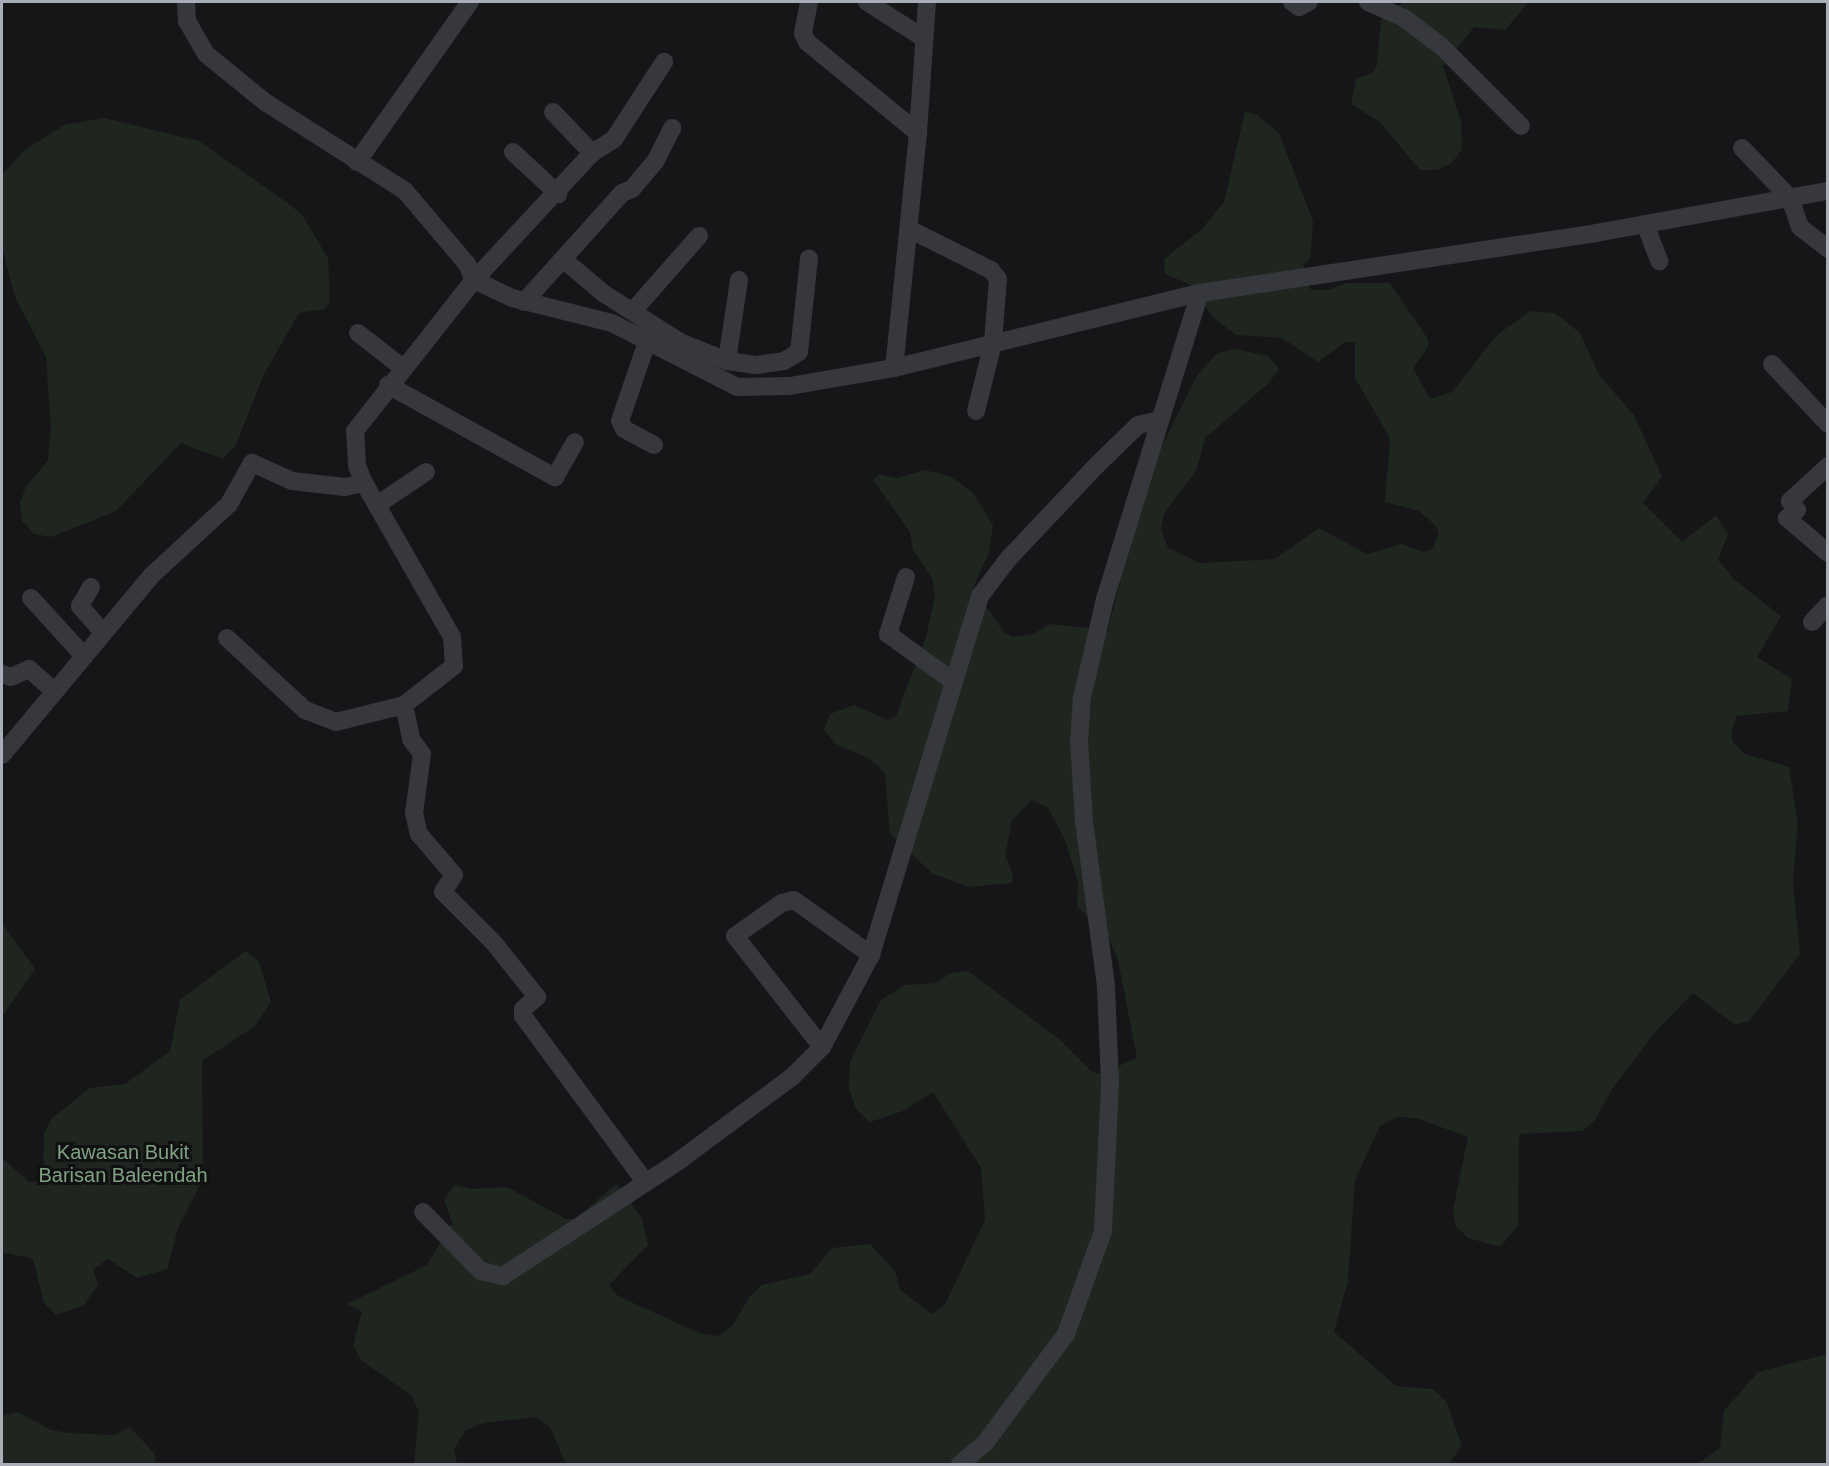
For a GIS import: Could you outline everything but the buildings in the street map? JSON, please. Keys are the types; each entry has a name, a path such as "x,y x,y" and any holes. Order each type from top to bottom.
{"street":[{"path":"186,2 187,21 206,54 265,102 412,198 467,264 474,280 524,302 600,319 737,387 790,386 894,368 1200,293 1645,224 1827,191"},
{"path":"357,162 470,2"},
{"path":"809,2 804,33 807,42 918,133"},
{"path":"867,2 922,37"},
{"path":"894,368 918,133 922,37 927,2"},
{"path":"1292,2 1299,7 1309,2"},
{"path":"1368,2 1404,18 1441,46 1521,126"},
{"path":"227,638 305,710 331,721 404,705 454,666 456,651 364,483 357,466 355,431 388,385 474,280 558,194 592,153 614,139 664,62"},
{"path":"552,112 592,153"},
{"path":"524,302 657,160 672,128"},
{"path":"1742,148 1790,198 1800,227 1827,249"},
{"path":"513,152 558,194"},
{"path":"1645,224 1659,261"},
{"path":"909,229 995,273 993,343 976,411"},
{"path":"633,311 699,236"},
{"path":"564,260 633,311 680,342 727,361 756,365 784,361 799,352 809,259"},
{"path":"727,361 739,280"},
{"path":"960,1464 985,1443 1066,1334 1103,1231 1110,1083 1106,986 1093,904 1079,741 1082,698 1105,599 1200,293"},
{"path":"358,333 403,368"},
{"path":"647,342 620,421 624,429 654,445"},
{"path":"1772,364 1827,424"},
{"path":"388,385 555,477 575,442"},
{"path":"423,1212 481,1271 503,1275 646,1183 793,1076 822,1047 871,955 981,596 1009,558 1138,425 1159,420"},
{"path":"2,755 151,576 229,504 252,462 292,481 345,487 364,483"},
{"path":"1827,466 1790,501 1797,510 1787,518 1827,553"},
{"path":"377,505 426,471"},
{"path":"906,577 888,634 954,682"},
{"path":"91,587 80,606 104,632"},
{"path":"31,598 83,655"},
{"path":"1812,622 1827,605"},
{"path":"2,674 11,677 29,669 54,691"},
{"path":"404,705 411,739 422,754 414,813 419,834 454,875 443,892 494,943 537,997 523,1010 523,1016 646,1183"},
{"path":"822,1047 735,936 782,903 794,900 871,955"}],"green space":[{"path":"1403,2 1529,2 1505,30 1474,27 1443,66 1461,122 1462,149 1452,163 1437,170 1420,170 1380,122 1351,104 1356,79 1373,72 1377,65 1381,21"},
{"path":"1245,112 1257,115 1279,133 1313,221 1310,259 1303,265 1311,290 1329,290 1346,283 1390,283 1428,339 1428,347 1413,368 1430,399 1452,392 1497,335 1530,311 1555,313 1580,333 1599,375 1634,415 1662,477 1643,503 1682,542 1716,515 1728,534 1718,560 1736,581 1781,616 1757,657 1792,679 1788,711 1736,716 1732,741 1745,754 1789,767 1798,823 1793,883 1800,954 1749,1021 1735,1025 1693,993 1656,1031 1612,1089 1595,1120 1582,1131 1519,1134 1518,1226 1500,1247 1468,1238 1456,1226 1453,1210 1468,1137 1416,1118 1397,1117 1380,1126 1355,1180 1348,1281 1334,1332 1396,1386 1432,1389 1446,1401 1462,1445 1449,1464 566,1464 550,1427 536,1417 483,1423 466,1430 454,1449 457,1464 414,1464 419,1412 411,1395 362,1361 353,1346 362,1312 347,1304 427,1265 452,1223 444,1200 454,1185 472,1189 507,1187 566,1219 575,1219 616,1184 642,1218 648,1245 609,1285 618,1296 699,1333 718,1336 732,1326 750,1296 762,1285 810,1274 832,1248 870,1244 895,1271 900,1289 931,1314 945,1304 985,1220 981,1168 933,1092 903,1111 870,1122 856,1109 849,1088 850,1061 881,1000 905,985 936,983 951,973 968,971 1059,1039 1092,1072 1100,1074 1137,1058 1118,960 1108,936 1077,906 1078,883 1066,842 1048,808 1032,800 1012,820 1005,855 1013,875 1011,883 969,887 933,874 890,834 885,773 870,759 836,744 824,730 830,714 854,705 888,720 896,716 926,637 935,595 932,578 913,550 910,532 873,480 879,474 897,478 925,470 950,476 973,493 993,525 989,552 973,588 1004,632 1012,637 1033,634 1050,624 1108,630 1146,479 1196,377 1217,353 1235,349 1268,356 1279,369 1269,383 1205,438 1196,471 1164,513 1161,529 1168,548 1200,563 1275,559 1319,528 1367,554 1402,544 1423,552 1432,550 1439,533 1435,525 1419,511 1385,502 1390,438 1355,378 1355,342 1345,342 1318,362 1282,338 1236,335 1214,318 1189,284 1165,274 1164,259 1200,231 1224,202"},
{"path":"104,118 199,141 289,204 302,215 328,258 330,301 325,309 299,313 263,376 236,445 223,459 181,443 116,511 51,537 34,534 22,521 20,503 26,486 48,461 51,428 46,357 15,297 2,247 2,174 25,150 64,125"},
{"path":"2,923 35,969 2,1017"},
{"name":"Kawasan Bukit Barisan Baleendah","path":"246,951 259,962 271,1002 255,1026 202,1061 203,1179 178,1228 167,1269 137,1278 108,1259 93,1270 98,1285 83,1306 56,1315 44,1303 33,1259 2,1252 2,1158 29,1182 43,1180 44,1134 52,1118 90,1088 125,1084 170,1051 180,1000"},
{"path":"1827,1354 1827,1464 1697,1464 1720,1448 1724,1411 1758,1372"},
{"path":"18,1412 51,1430 69,1433 114,1435 130,1427 154,1453 156,1464 2,1464 2,1416"}]}
